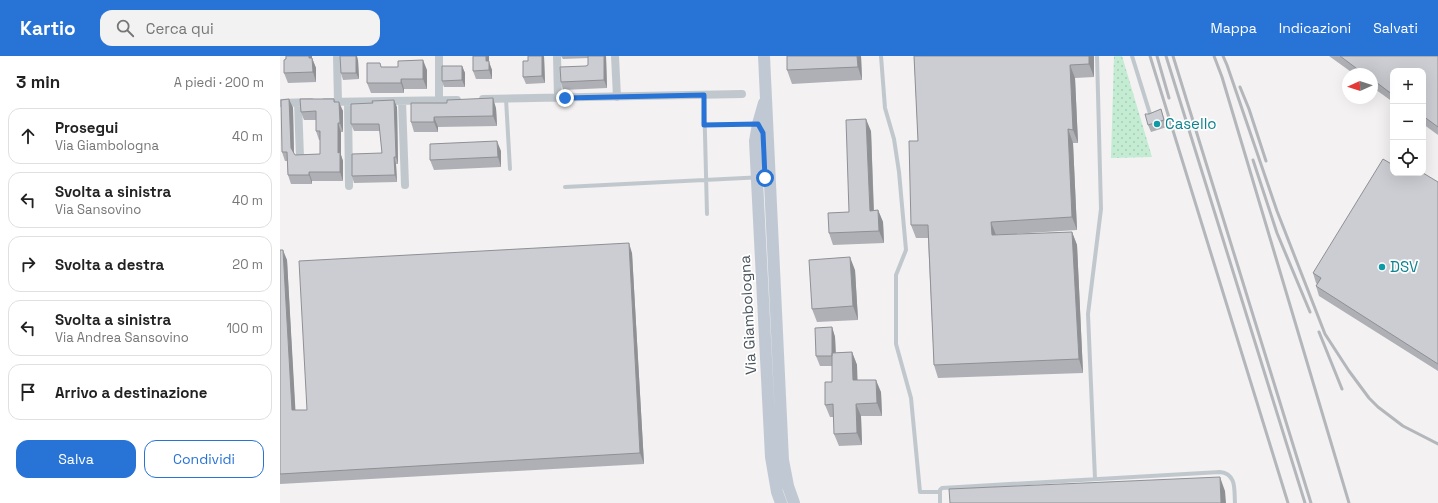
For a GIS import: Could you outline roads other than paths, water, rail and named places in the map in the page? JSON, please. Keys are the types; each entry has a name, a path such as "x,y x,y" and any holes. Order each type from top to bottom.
{"street":[{"path":"337,56 338,102"},
{"path":"439,56 440,100"},
{"path":"556,56 558,98"},
{"path":"615,56 617,96"},
{"name":"Via Giambologna","path":"764,56 783,460 788,486 794,503"},
{"path":"476,99 742,94"},
{"name":"Via Giambologna","path":"767,96 758,124 755,140 761,178 772,328 778,353"},
{"path":"280,103 462,100"},
{"path":"402,101 405,185"},
{"path":"348,102 350,186"},
{"path":"298,103 300,157"},
{"name":"Via Giambologna","path":"761,178 763,262 772,458 777,492 781,503"}],"lane":[{"path":"881,56 885,108 894,139 899,172 906,250 896,275 896,344 911,398 920,492 940,492"},
{"path":"1095,479 1088,314 1101,209 1097,56"},
{"path":"1132,56 1151,117"},
{"path":"704,95 707,214"},
{"path":"506,99 510,168"},
{"path":"704,125 758,124"},
{"path":"565,186 761,178"},
{"path":"940,503 940,488 1226,473 1231,477 1234,484 1235,503"}],"railway":[{"path":"1150,56 1288,503"},
{"path":"1157,56 1169,98"},
{"path":"1166,56 1305,503"},
{"path":"1173,56 1311,503"},
{"path":"1214,56 1222,77 1349,503"},
{"path":"1223,56 1277,211 1325,334 1349,371 1369,398 1378,407 1403,426 1438,444"},
{"path":"1240,87 1266,161"},
{"path":"1253,160 1277,233 1310,312"},
{"path":"1319,332 1342,389"}],"place":[{"name":"Casello","path":"1157,124"},
{"name":"DSV","path":"1382,267"}]}
